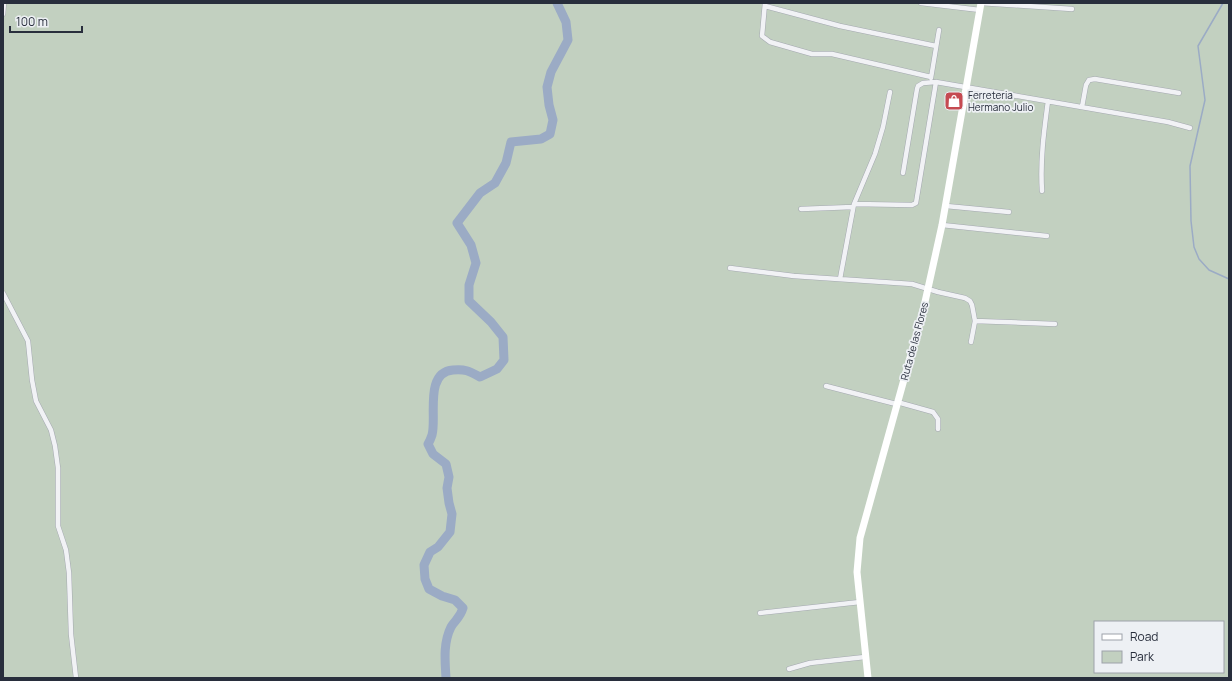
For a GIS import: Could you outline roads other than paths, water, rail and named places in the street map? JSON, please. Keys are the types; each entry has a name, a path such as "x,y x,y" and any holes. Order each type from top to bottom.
{"main road":[{"name":"Ruta de las Flores","path":"868,678 857,572 860,538 928,289 946,206 981,7"}],"street":[{"path":"3,14 4,3"},
{"path":"921,3 981,7 1072,9"},
{"path":"936,46 840,26 765,4 762,36 770,42 812,54 832,54 933,80 967,87 1168,122 1190,128"},
{"path":"801,209 912,205 916,203 939,30"},
{"path":"1082,107 1086,85 1089,80 1095,79 1179,93"},
{"path":"903,173 917,89 920,84 933,80"},
{"path":"840,279 854,206 875,154 883,127 890,92"},
{"path":"1042,191 1041,173 1043,137 1048,101"},
{"path":"946,206 1009,212"},
{"path":"942,225 1047,236"},
{"path":"730,268 840,279 912,284 965,298 970,301 972,305 975,321 971,342"},
{"path":"3,293 28,341 31,374 36,401 51,430 55,446 58,468 58,526 66,550 69,572 71,634 76,678"},
{"path":"975,321 1055,324"},
{"path":"826,386 933,412 938,418 938,429"},
{"path":"760,613 860,602"},
{"path":"789,670 810,663 865,657"}],"waterway":[{"path":"446,678 445,652 448,633 459,617 463,608 455,600 442,596 429,589 425,579 424,565 430,552 438,547 450,532 452,514 447,488 449,477 446,464 433,454 428,444 432,435 433,427 435,387 438,379 444,373 453,370 464,370 480,377 497,369 504,360 503,337 491,322 469,301 469,285 476,263 471,245 457,223 480,193 495,183 506,163 511,142 541,139 550,134 553,120 549,105 547,87 551,72 568,40 566,22 557,3"},
{"path":"1223,3 1198,46 1205,100 1190,166 1191,221 1194,247 1199,259 1209,270 1229,279"}],"place":[{"name":"Ferreteria Hermano Julio","path":"954,101"}]}
